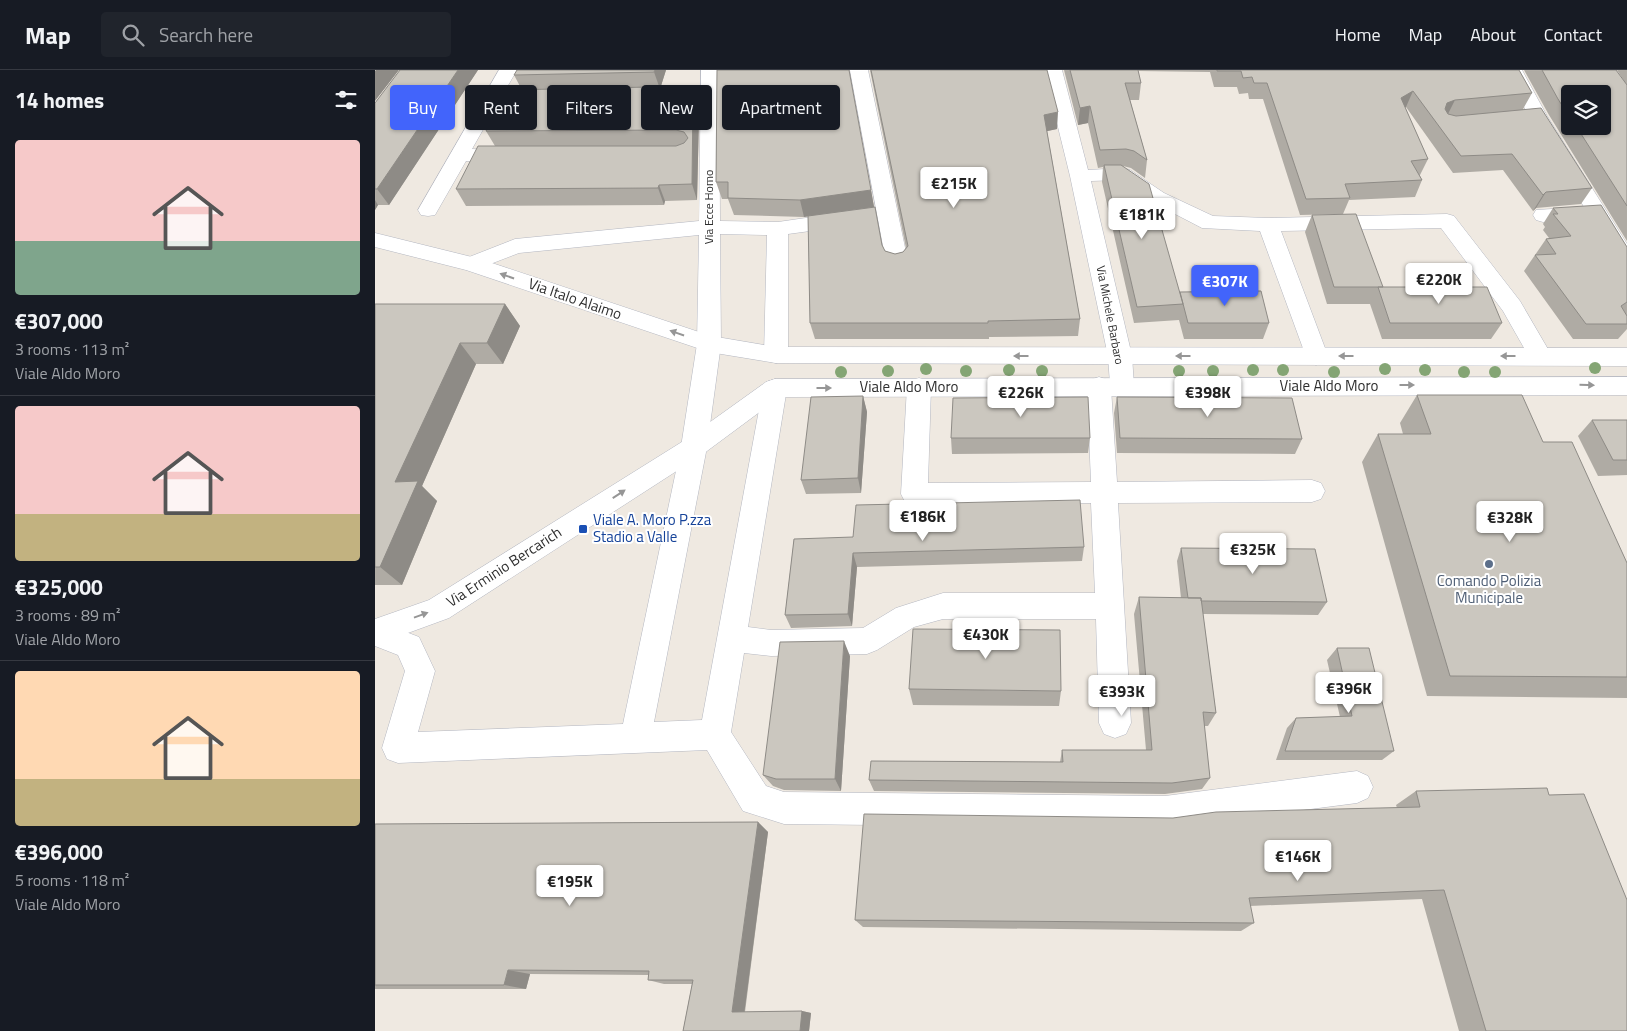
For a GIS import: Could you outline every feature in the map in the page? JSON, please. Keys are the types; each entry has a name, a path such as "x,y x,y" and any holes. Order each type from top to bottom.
{"street":[{"path":"500,85 508,70"},
{"name":"Via Ecce Homo","path":"635,737 694,447 709,344 710,70"},
{"path":"859,70 897,262"},
{"name":"Via Michele Barbaro","path":"1053,70 1080,176 1120,356 1111,386 1104,491 1115,723"},
{"path":"1513,70 1538,116 1574,172 1627,262"},
{"path":"1518,117 1538,116"},
{"path":"428,210 474,130"},
{"path":"459,155 527,155"},
{"path":"1080,176 1123,174 1157,197 1209,223 1447,221 1512,306 1540,356 1552,385"},
{"path":"1543,215 1597,212"},
{"path":"472,264 515,246 709,227 778,229 888,214"},
{"path":"1268,224 1316,356"},
{"path":"778,229 775,388 715,735 755,799 784,808 1165,812 1357,787"},
{"name":"Via Italo Alaimo","path":"375,240 472,264 709,344 775,355"},
{"name":"Viale Aldo Moro","path":"775,355 1627,357"},
{"name":"Viale Aldo Moro","path":"775,388 1627,386"},
{"path":"919,387 914,494 1104,491 1313,492"},
{"name":"Via Erminio Bercarich","path":"375,632 439,609 694,447 775,388"},
{"path":"732,638 771,643 815,644 867,641 906,617 943,606 1109,606"},
{"path":"375,632 409,646 420,671 398,748 715,735"}],"building":[{"path":"400,70 458,70 448,85 390,85 390,130 417,130 377,189 375,189 375,103"},
{"path":"517,70 655,70 654,72 514,75"},
{"path":"717,70 849,70 871,190 800,200 728,198 728,182 716,182"},
{"path":"871,70 1047,70 1058,112 1044,115 1080,319 988,321 988,323 810,323 808,216 875,207 882,245 885,251 895,254 903,252 908,246"},
{"path":"1070,70 1138,70 1141,83 1125,83 1147,160 1134,151 1126,149 1100,150 1090,106 1080,108"},
{"path":"1217,70 1519,70 1532,93 1455,100 1447,103 1445,109 1448,114 1456,116 1541,108 1592,188 1546,192 1543,195 1512,154 1461,156 1413,91 1401,98 1428,159 1411,161 1422,180 1345,184 1350,198 1306,199 1267,83 1254,83 1252,77 1243,78 1241,71"},
{"path":"1542,70 1616,70 1627,85 1627,206 1582,135 1611,135 1611,85 1561,85 1561,104"},
{"path":"631,87 641,87 641,130 676,130 486,131 537,130 537,89 547,89 547,130 631,130"},
{"path":"676,130 693,130 692,184 659,185 658,188 456,189 478,146 676,146 684,143 688,138 684,132"},
{"path":"1104,165 1121,165 1149,184 1183,304 1137,307"},
{"path":"1601,205 1627,247 1627,302 1621,306 1627,316 1627,324 1586,324 1535,255 1556,254 1546,239 1571,236 1553,214 1558,214 1553,208"},
{"path":"1356,214 1383,287 1334,287 1312,215"},
{"path":"1378,287 1487,287 1502,323 1390,323"},
{"path":"1261,291 1269,323 1188,323 1180,292"},
{"path":"375,304 505,304 487,343 460,343 395,482 418,481 380,567 375,567"},
{"name":"Comando Polizia Municipale","path":"1417,395 1522,395 1543,442 1572,442 1627,563 1627,677 1450,676 1378,434 1431,434"},
{"path":"863,396 858,478 801,480 811,397"},
{"path":"1088,397 1090,438 951,438 953,398"},
{"path":"1117,397 1292,398 1302,439 1120,438"},
{"path":"1592,420 1627,420 1627,460 1613,460"},
{"path":"1080,500 1084,547 853,553 848,614 785,615 794,539 853,537 856,505"},
{"path":"1181,548 1315,549 1327,602 1201,601 1201,598 1188,598"},
{"path":"1139,597 1201,598 1216,713 1203,712 1210,778 1172,783 869,780 871,761 1063,762 1062,750 1152,750"},
{"path":"913,629 1060,630 1061,691 909,689"},
{"path":"844,641 835,779 776,779 763,775 780,642"},
{"path":"1337,648 1369,648 1394,751 1285,751 1296,718 1352,716"},
{"path":"1547,788 1549,795 1584,794 1627,900 1627,1031 1486,1031 1444,890 1249,898 1254,923 855,920 864,814 1173,818 1216,812 1420,807 1416,791"},
{"path":"758,822 732,1012 802,1011 800,1031 683,1031 693,980 648,980 649,971 508,970 504,985 375,985 375,824"}],"place":[{"name":"Viale A. Moro P.zza Stadio a Valle","path":"583,529"},
{"name":"Comando Polizia Municipale","path":"1489,564"}]}
